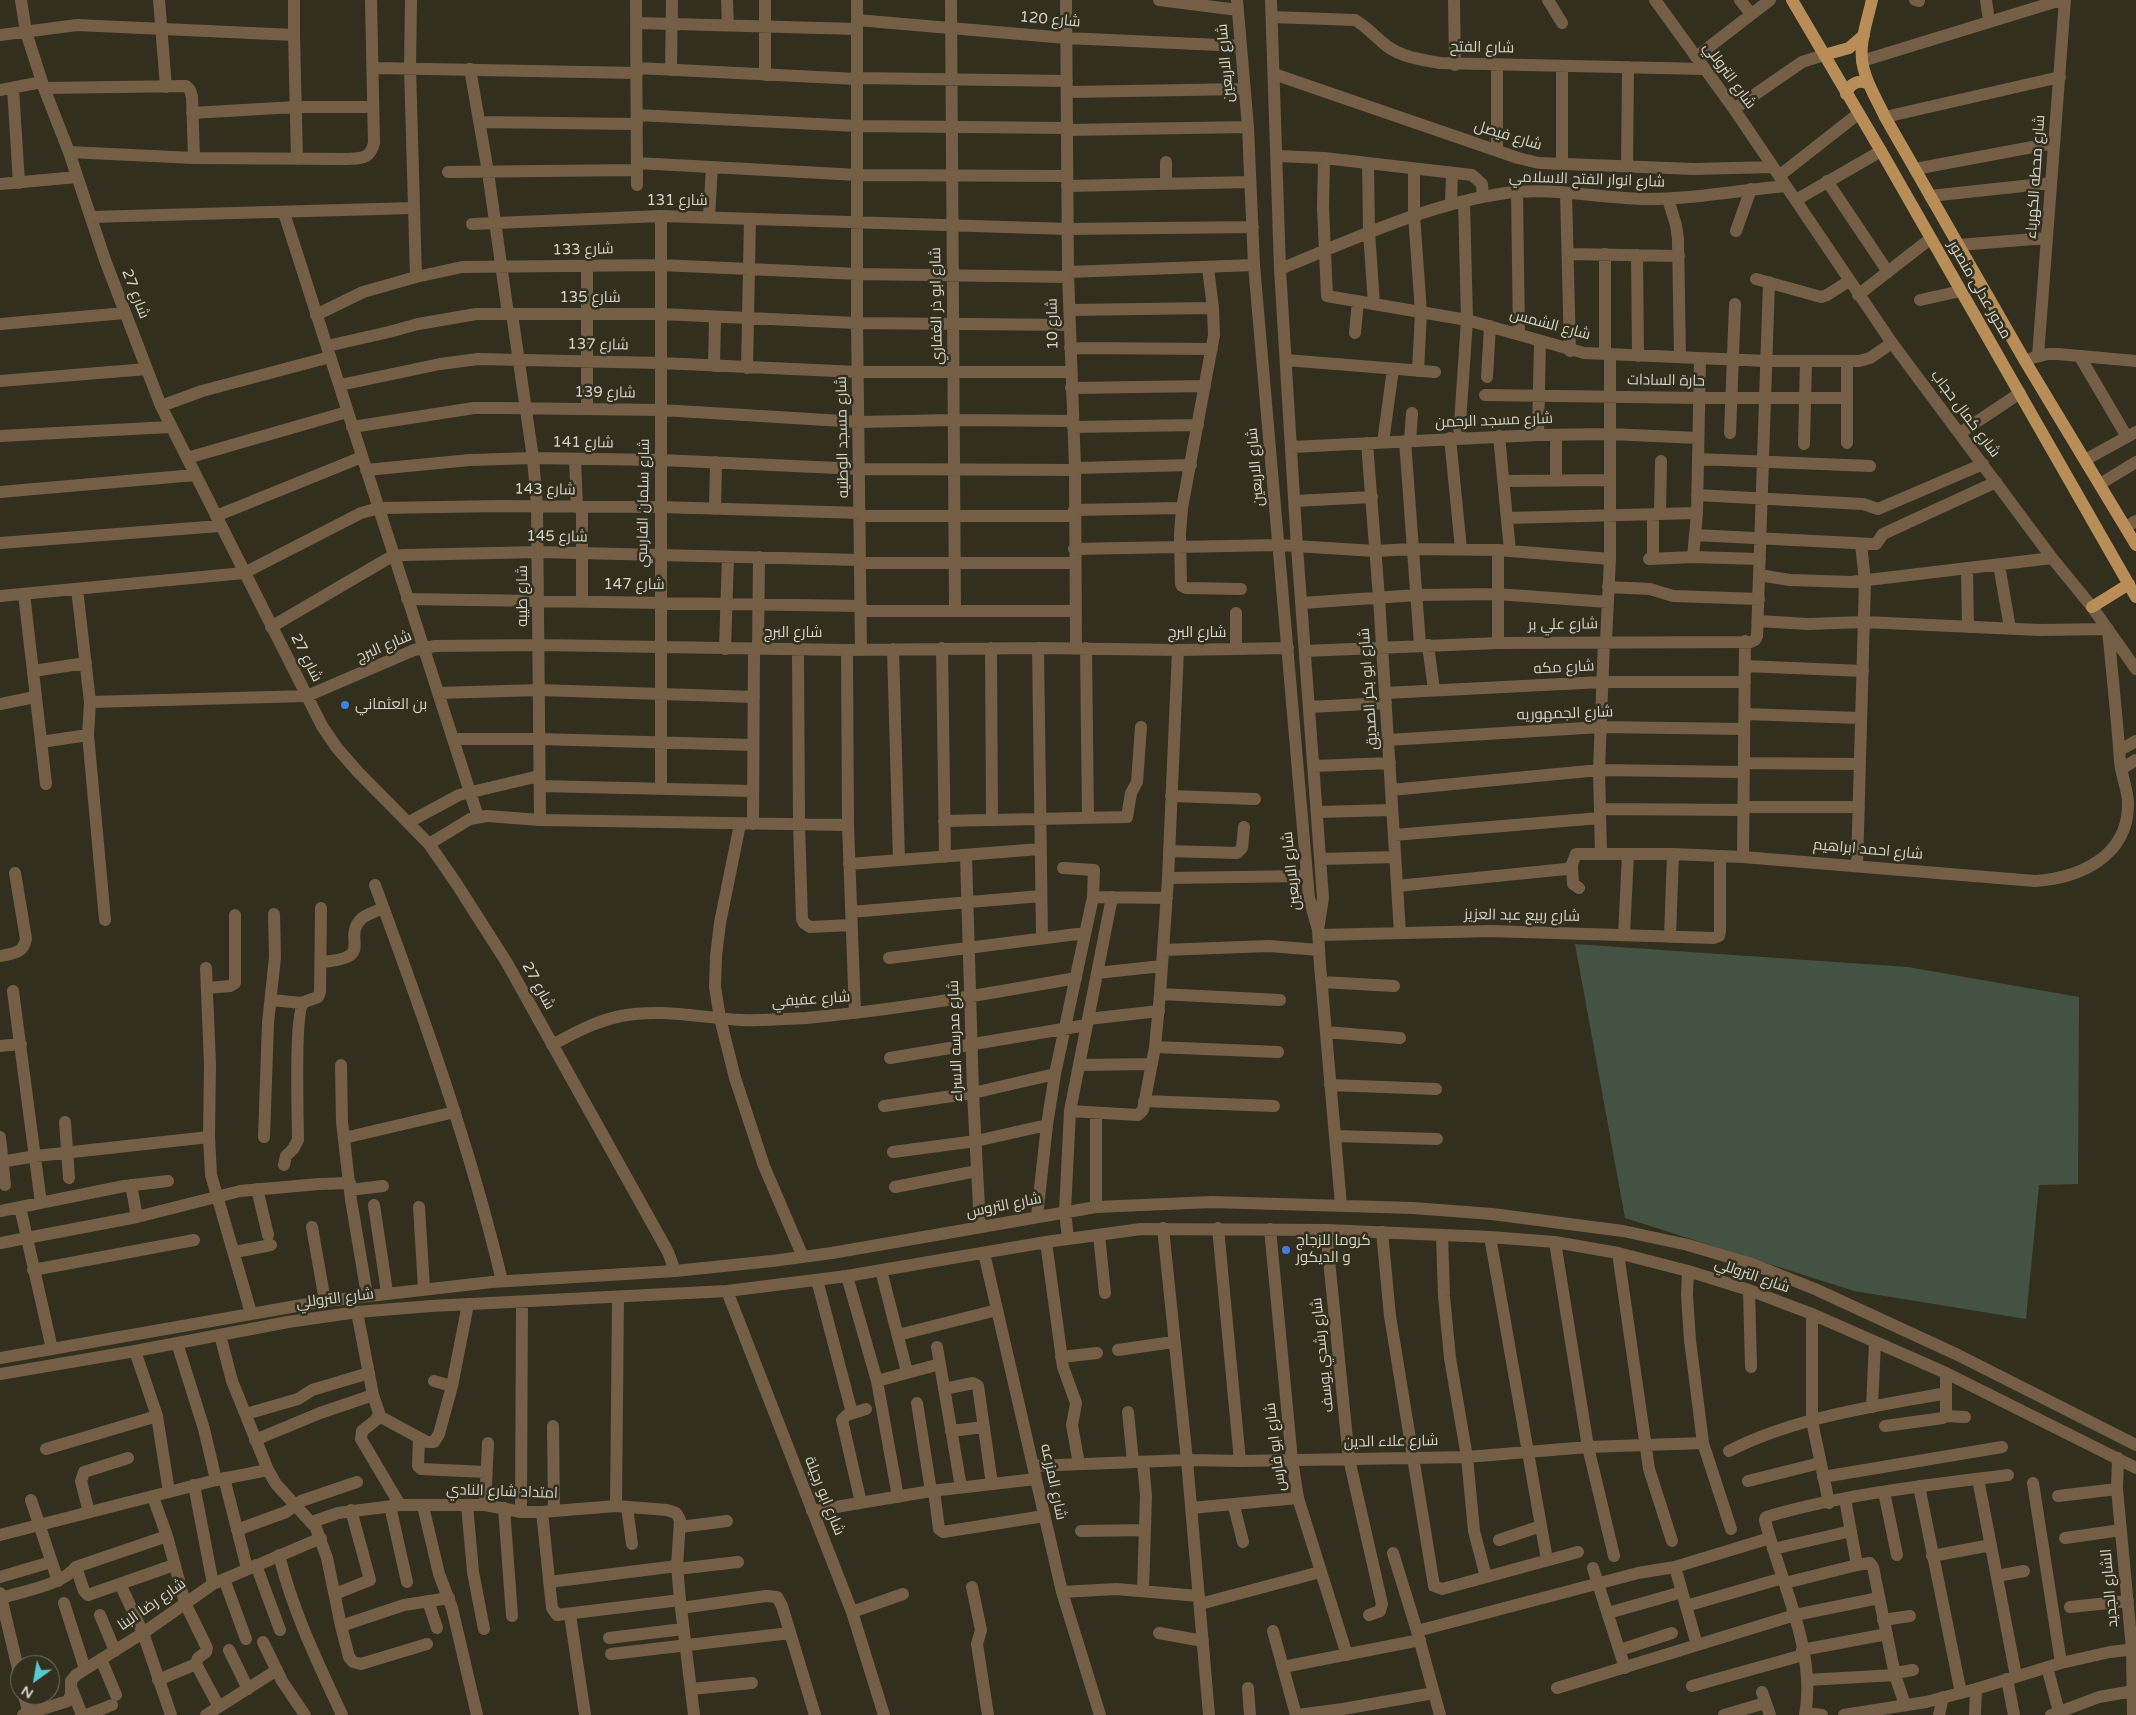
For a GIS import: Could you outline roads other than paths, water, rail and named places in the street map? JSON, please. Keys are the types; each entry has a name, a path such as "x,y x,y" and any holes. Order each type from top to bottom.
{"main road":[{"name":"محور عدلى منصور","path":"1792,0 1846,94 1882,151 1930,239 2136,596"},
{"name":"محور عدلى منصور","path":"1872,0 1864,35 1862,61 1869,84 1885,117 2025,361 2100,484 2131,524 2136,545"},
{"path":"1824,55 1849,48 1864,35"},
{"path":"1846,94 1855,83 1869,84"},
{"path":"2092,607 2129,584"}],"street":[{"name":"شارع 27","path":"21,0 26,32 43,85 125,313 161,406 271,627 322,726 337,748 429,844 502,955 668,1252 675,1271"},
{"path":"159,0 166,87"},
{"path":"294,0 295,107 298,159"},
{"path":"68,152 194,158 364,158 372,152 374,142 374,68 371,0"},
{"path":"411,0 410,68 416,277"},
{"path":"636,0 637,185"},
{"path":"671,70 672,0"},
{"path":"728,0 728,25"},
{"path":"765,0 765,75"},
{"name":"شارع مسجد الوطنيه","path":"857,0 857,323 861,515 861,650"},
{"name":"شارع ابو ذر الغفاري","path":"952,0 955,611"},
{"name":"شارع 10","path":"1066,0 1068,274 1075,469 1075,612 1081,648 1088,818"},
{"path":"1159,0 1237,5"},
{"name":"شارع الاربعين","path":"1271,0 1280,269 1292,447 1296,547 1302,603 1323,909 1319,932 1319,950 1341,1205"},
{"path":"1454,0 1455,65"},
{"path":"1548,0 1562,23"},
{"name":"شارع التروللي","path":"1655,0 1734,109 1778,175"},
{"path":"1740,0 1751,14"},
{"path":"1696,57 1770,0"},
{"path":"1986,0 1989,21"},
{"path":"1862,61 2063,0"},
{"name":"شارع محطه الكهرباء","path":"2038,356 2060,77 2063,0"},
{"name":"شارع الاربعين","path":"1237,5 1248,127 1254,266 1307,876 1309,898 1319,932"},
{"name":"شارع الفتح","path":"1272,17 1355,20 1365,25 1393,50 1406,56 1455,65 1704,69"},
{"name":"شارع 120","path":"637,22 765,26 857,24 952,27 1066,38 1241,46"},
{"path":"0,35 77,25 294,35"},
{"path":"1734,109 1802,62 1824,55"},
{"path":"1497,65 1497,150"},
{"path":"1562,66 1562,165"},
{"path":"1626,166 1628,67"},
{"path":"374,68 671,70 857,78 951,79 1068,86 1244,90"},
{"name":"شارع طيبه","path":"470,69 533,458 539,552 540,820"},
{"name":"شارع فيصل","path":"1274,74 1532,162 1562,165 1694,169 1778,175"},
{"path":"1885,117 2060,77"},
{"path":"0,90 43,85 186,86 190,90 194,158"},
{"path":"13,88 19,183"},
{"path":"192,113 295,107 373,107"},
{"path":"1778,175 1858,114"},
{"path":"480,122 637,120 1068,129 1248,127"},
{"path":"1915,169 2054,143"},
{"path":"1796,200 1882,151"},
{"path":"1276,156 1324,158 1472,176 1482,184 1483,197"},
{"path":"1324,158 1322,187 1324,251"},
{"path":"1166,162 1166,184"},
{"path":"1368,163 1369,232 1374,304"},
{"path":"709,217 712,167"},
{"path":"448,172 712,167 858,175 1166,184 1250,182"},
{"path":"1414,169 1414,215 1421,312 1418,371"},
{"path":"1452,173 1458,202 1467,320 1455,438 1461,549"},
{"name":"شارع انوار الفتح الاسلامي","path":"1280,269 1414,215 1483,197 1517,192 1668,199 1751,189 1778,175"},
{"name":"شارع كمال حجاب","path":"1778,175 1892,343 2052,558 2092,607 2136,669"},
{"path":"0,184 77,177"},
{"path":"1828,181 1888,272"},
{"path":"1930,196 2051,183"},
{"path":"1736,231 1751,189"},
{"path":"1517,192 1519,334"},
{"path":"1566,193 1570,350"},
{"path":"1668,199 1676,225 1679,256 1680,357"},
{"path":"92,217 414,208"},
{"path":"284,213 478,817"},
{"name":"شارع 131","path":"472,224 661,216 858,224 1068,229 1253,227"},
{"name":"شارع سلمان الفارسي","path":"660,789 661,216"},
{"path":"748,368 750,219"},
{"path":"1958,245 2047,238"},
{"path":"1858,295 1930,239"},
{"name":"شارع الشمس","path":"1324,251 1327,296 1467,320 1570,350 1638,356 1733,360 1847,361 1870,358 1892,343"},
{"path":"1569,254 1679,256"},
{"path":"1600,854 1599,770 1602,682 1610,559 1610,396 1607,354 1605,254"},
{"path":"1637,255 1638,356"},
{"name":"شارع 133","path":"316,315 363,292 416,277 462,267 661,265 858,274 1068,274"},
{"path":"587,266 588,408"},
{"path":"1068,274 1254,266"},
{"path":"1208,268 1214,335 1182,508 1181,584 1184,588 1241,589"},
{"path":"1756,279 1821,297 1849,281"},
{"path":"1743,857 1745,641 1753,641 1757,638 1769,282"},
{"path":"1920,300 1961,291"},
{"path":"1355,333 1358,301"},
{"path":"1730,433 1735,304"},
{"path":"1069,310 1213,308"},
{"path":"0,324 125,313"},
{"name":"شارع 135","path":"161,406 202,391 446,318 510,314 661,314 857,323 1069,325"},
{"path":"714,366 715,317"},
{"path":"1487,377 1490,326"},
{"path":"1538,435 1540,341"},
{"path":"1070,348 1212,349"},
{"path":"2025,361 2038,356 2058,354 2136,360"},
{"path":"2080,356 2132,434 2085,460"},
{"path":"1693,557 1697,513 1700,358"},
{"name":"شارع 137","path":"340,385 459,361 518,360 662,363 858,372 1071,372"},
{"path":"1286,360 1435,372"},
{"path":"1804,444 1806,361"},
{"path":"1847,361 1847,443"},
{"path":"0,380 147,369"},
{"path":"1383,442 1393,369"},
{"path":"1071,388 1205,386"},
{"path":"1960,433 2020,393"},
{"name":"حارة السادات","path":"1485,395 1847,398"},
{"name":"شارع 139","path":"352,427 474,408 662,410 859,422 953,420 1073,424 1198,425"},
{"path":"187,458 347,412"},
{"path":"1412,413 1407,441 1416,595 1434,690"},
{"path":"0,436 170,427"},
{"name":"شارع مسجد الرحمن","path":"1292,447 1538,435 1610,434 1698,438"},
{"path":"1556,435 1556,479"},
{"path":"1498,643 1497,594 1507,518 1499,436"},
{"name":"شارع ابو بكر الصديق","path":"1367,443 1380,598 1400,932"},
{"path":"0,543 218,521 362,457"},
{"name":"شارع 141","path":"366,470 470,460 533,458 661,460 860,469 1075,469 1191,465"},
{"path":"575,459 582,553 582,601"},
{"path":"1698,459 1870,466"},
{"path":"1661,461 1651,559 1693,557 1760,560"},
{"path":"715,509 716,462"},
{"path":"2100,484 2136,462"},
{"path":"1697,495 1863,504 1873,508 1881,508 1983,464"},
{"path":"0,492 195,475"},
{"path":"1504,481 1556,479 1610,480"},
{"path":"1695,534 1876,544 1883,534 1996,482"},
{"path":"1295,501 1372,497"},
{"name":"شارع 143","path":"244,573 361,513 379,508 660,507 861,515 955,516 1182,508"},
{"path":"1507,518 1697,513"},
{"path":"1858,866 1860,718 1867,544"},
{"path":"1074,549 1279,545 1376,551 1461,549 1610,559"},
{"name":"شارع 145","path":"271,627 393,556 415,554 539,552 861,562 1074,564"},
{"path":"725,649 728,557"},
{"path":"759,558 753,791 747,824 720,923 716,956 716,987 720,1018 735,1078 764,1166 803,1257"},
{"path":"1759,575 1820,583 1865,581 2052,558"},
{"path":"1999,565 2010,628"},
{"path":"1967,569 1968,627"},
{"path":"0,596 244,573"},
{"path":"1608,587 1650,589 1673,596 1758,599"},
{"path":"77,589 90,702 88,734 105,920"},
{"path":"24,594 46,784"},
{"path":"1302,603 1416,595 1497,594 1608,602"},
{"name":"شارع 147","path":"407,599 726,603 955,611 1075,612"},
{"path":"1236,613 1236,649"},
{"path":"1758,621 1808,624 1864,622 1968,627 2108,629"},
{"name":"شارع احمد ابراهيم","path":"1397,886 1566,869 1572,865 1576,854 1673,854 1743,857 2020,880 2049,880 2075,874 2098,862 2118,844 2125,825 2128,805 2121,769 2108,629"},
{"name":"شارع علي بر","path":"1305,651 1498,643 1745,641"},
{"name":"شارع البرج","path":"307,696 423,648 539,646 798,650 1081,648 1178,650 1288,648"},
{"path":"942,648 945,857"},
{"path":"991,648 992,820"},
{"path":"1038,648 1042,937"},
{"path":"893,649 899,860"},
{"path":"798,650 799,824 804,923 810,927 968,902 1041,896"},
{"path":"847,650 848,825 856,1013"},
{"path":"1070,1111 1138,1116 1144,1106 1155,1047 1159,1011 1167,898 1178,650"},
{"path":"33,671 86,663"},
{"path":"1745,666 1863,671"},
{"name":"شارع مكه","path":"1309,707 1434,690 1602,682 1745,682"},
{"path":"438,693 539,690 754,698"},
{"path":"90,702 307,696"},
{"path":"0,704 35,697"},
{"path":"1744,714 1860,718"},
{"path":"944,821 1126,818 1129,814 1131,793 1137,782 1141,727"},
{"name":"شارع الجمهوريه","path":"1388,740 1601,727 1744,729"},
{"path":"41,742 88,734"},
{"path":"453,739 540,739 753,745"},
{"path":"2120,750 2136,740"},
{"path":"2121,769 2136,760"},
{"path":"1314,766 1390,763"},
{"path":"1391,790 1599,770 1859,764"},
{"path":"409,822 469,791 540,781 660,789 753,791"},
{"path":"1171,796 1254,800"},
{"path":"1394,835 1600,814 1744,808 1859,807"},
{"path":"1317,812 1392,810"},
{"path":"429,844 464,823 478,817 487,816 540,820 848,825"},
{"path":"1169,851 1238,853 1242,848 1244,827"},
{"path":"849,864 1040,849"},
{"path":"1624,935 1628,854"},
{"path":"1670,937 1673,854"},
{"name":"شارع مدرسه الاسراء","path":"966,855 980,1227"},
{"name":"شارع ربيع عبد العزيز","path":"1319,932 1491,930 1714,938 1718,936 1720,930 1720,856"},
{"path":"1320,860 1395,857"},
{"path":"1572,865 1573,884 1579,888"},
{"path":"1037,1216 1047,1125 1055,1074 1093,897 1094,872 1092,869 1063,868"},
{"path":"0,956 20,951 25,947 26,939 15,873"},
{"path":"1168,878 1307,876"},
{"path":"375,885 456,1112 488,1222 497,1281 493,1303"},
{"path":"1093,897 1167,898"},
{"path":"1068,1239 1065,1211 1070,1111 1112,897"},
{"path":"271,1000 302,1003 316,999 320,995 322,908"},
{"path":"321,962 340,961 351,955 354,950 356,929 359,922 363,917 383,908"},
{"path":"264,1137 268,1023 275,957 274,914"},
{"path":"207,988 230,986 235,982 235,915"},
{"path":"889,958 1085,933"},
{"path":"1163,950 1269,946 1319,950"},
{"path":"1097,973 1162,966"},
{"path":"206,968 210,1064 209,1137 211,1175 235,1252 251,1313"},
{"name":"شارع عفيفي","path":"552,1045 598,1022 621,1016 653,1013 774,1020 856,1013 971,997 1076,978"},
{"path":"1322,982 1394,986"},
{"path":"13,990 41,1203"},
{"path":"1160,994 1280,1000"},
{"path":"284,1165 286,1156 294,1149 298,1140 298,1048 302,1003"},
{"path":"890,1058 1159,1011"},
{"path":"1326,1032 1400,1038"},
{"path":"0,1046 21,1044"},
{"path":"1155,1047 1278,1052"},
{"path":"1079,1064 1152,1064"},
{"path":"341,1065 341,1110 344,1138 367,1295"},
{"path":"884,1106 974,1093 1055,1074"},
{"path":"1330,1085 1436,1089"},
{"path":"1144,1106 1274,1106"},
{"path":"344,1138 456,1112"},
{"path":"1096,1113 1096,1207"},
{"path":"65,1122 69,1178"},
{"path":"894,1152 976,1141 1047,1125"},
{"path":"1334,1136 1436,1139"},
{"path":"0,1137 5,1185"},
{"path":"2,1161 209,1137"},
{"path":"894,1187 977,1171"},
{"path":"0,1211 131,1185 168,1180"},
{"path":"131,1185 137,1216"},
{"path":"0,1243 137,1216 217,1195 257,1189 383,1186"},
{"path":"235,1252 269,1240 257,1189"},
{"name":"شارع التروس","path":"675,1271 803,1257 1096,1207 1212,1202 1341,1205"},
{"path":"374,1205 386,1292"},
{"name":"شارع التروللي","path":"1341,1205 1414,1208 1531,1219 1623,1231 1721,1254 1784,1276 1958,1355 2136,1445"},
{"path":"20,1207 52,1349"},
{"path":"419,1207 424,1288"},
{"path":"1531,1219 1532,1240"},
{"path":"312,1227 325,1300"},
{"path":"1163,1228 1192,1508 1209,1715"},
{"path":"727,1291 848,1276 1046,1242 1163,1228 1326,1230"},
{"path":"1218,1228 1240,1461"},
{"name":"شارع ابو فارس","path":"1270,1229 1292,1460 1298,1498 1348,1655"},
{"name":"شارع التروللي","path":"1326,1230 1490,1237 1555,1242 1618,1253 1688,1272 1749,1290 1812,1314 1946,1373 2136,1468"},
{"name":"شارع رشدي يوسف","path":"1326,1230 1350,1459 1382,1604 1380,1611 1369,1615"},
{"path":"1382,1232 1390,1316 1433,1580 1436,1588 1442,1589 1578,1552"},
{"path":"1099,1235 1105,1292"},
{"path":"1442,1235 1446,1327 1467,1457 1474,1530 1486,1577"},
{"path":"1490,1237 1547,1560"},
{"path":"33,1270 194,1240"},
{"path":"1046,1242 1061,1357 1066,1379 1074,1394 1076,1403 1072,1425 1079,1464"},
{"path":"1555,1242 1588,1447 1614,1556"},
{"name":"شارع المزرعه","path":"984,1253 1062,1592 1100,1715"},
{"path":"1618,1253 1651,1476 1672,1541"},
{"path":"881,1270 907,1372"},
{"name":"شارع التروللي","path":"0,1358 325,1300 386,1292 497,1281 675,1271"},
{"path":"1688,1272 1687,1295 1690,1340 1703,1443 1731,1529"},
{"path":"848,1276 877,1381 898,1497"},
{"path":"817,1280 852,1413"},
{"path":"1749,1290 1751,1367"},
{"name":"شارع التروللي","path":"0,1374 288,1322 357,1312 468,1304 618,1298 727,1291"},
{"name":"شارع ابو رجيلة","path":"727,1291 852,1612 884,1715"},
{"path":"618,1298 622,1506 632,1544"},
{"path":"520,1512 522,1302"},
{"path":"379,1416 419,1438 434,1442 437,1438 452,1386 468,1304"},
{"path":"898,1335 997,1310"},
{"path":"357,1312 374,1395 379,1408 379,1416 362,1431 361,1438 395,1506 407,1582"},
{"path":"1812,1314 1812,1421 1829,1503"},
{"path":"220,1334 232,1381 268,1470 276,1484 312,1522 321,1538 336,1594 341,1626 350,1660 356,1664 427,1644"},
{"path":"1118,1350 1174,1342"},
{"path":"1872,1407 1875,1342"},
{"path":"177,1343 237,1530 280,1630"},
{"path":"937,1347 961,1487"},
{"path":"135,1351 157,1416 169,1492"},
{"path":"1061,1357 1097,1353"},
{"path":"877,1381 940,1364"},
{"path":"246,1414 298,1399 312,1390 369,1373"},
{"path":"1945,1416 1946,1373"},
{"path":"434,1381 452,1386"},
{"path":"944,1389 973,1383 977,1384 992,1484"},
{"path":"1729,1451 1758,1437 1812,1421 1946,1393"},
{"path":"255,1440 320,1413 374,1395"},
{"path":"917,1403 939,1528 943,1532 1044,1516"},
{"path":"861,1503 842,1424 844,1417 866,1409"},
{"path":"1128,1412 1146,1496 1143,1590"},
{"path":"46,1449 157,1416"},
{"path":"1885,1426 1940,1419 1945,1416 1966,1417"},
{"path":"553,1426 548,1512 549,1582 554,1614 560,1616 772,1596 779,1599 815,1715"},
{"path":"951,1432 984,1427"},
{"path":"419,1438 418,1466 421,1469 486,1472"},
{"path":"485,1505 488,1443"},
{"name":"شارع علاء الدين","path":"1033,1466 1187,1460 1240,1461 1467,1457 1588,1447 1703,1443"},
{"path":"1823,1477 2002,1447"},
{"path":"89,1512 81,1481 84,1472 128,1458"},
{"name":"الشارع الجديد","path":"2118,1458 2117,1488 2134,1649 2133,1715"},
{"path":"1748,1481 1820,1463"},
{"path":"0,1535 194,1485 268,1470"},
{"path":"1822,1715 1805,1714 1807,1680 1803,1653 1795,1615 1765,1518 1844,1499 1919,1486 2008,1475"},
{"path":"812,1512 932,1491 1036,1479"},
{"path":"1978,1479 1997,1576 2012,1678 2014,1715"},
{"path":"237,1530 357,1482"},
{"path":"2033,1483 2061,1663"},
{"path":"194,1485 219,1581 246,1639"},
{"path":"1919,1486 1932,1556 1962,1693"},
{"path":"2058,1496 2117,1488"},
{"path":"1884,1492 1897,1555"},
{"path":"153,1497 167,1536 185,1604 207,1649 198,1658 196,1664 219,1707"},
{"path":"1192,1508 1234,1506 1298,1498"},
{"path":"1844,1499 1857,1565"},
{"path":"31,1500 58,1581"},
{"path":"467,1505 473,1572 484,1629"},
{"name":"امتداد شارع النادي","path":"312,1522 338,1512 395,1506 485,1505 520,1512 548,1512 622,1506 672,1511 679,1516 680,1527"},
{"path":"423,1506 439,1574 450,1598 477,1715"},
{"path":"1234,1506 1243,1542"},
{"path":"504,1508 512,1616"},
{"path":"336,1594 370,1580 351,1510"},
{"path":"694,1715 677,1568 680,1527 726,1521"},
{"path":"1499,1540 1540,1526"},
{"path":"1081,1531 1145,1530"},
{"path":"2065,1538 2121,1530"},
{"path":"1283,1668 1348,1655 1651,1570 1675,1567 1772,1543 1851,1531"},
{"path":"15,1655 1,1595 58,1581 71,1573 76,1567 167,1536"},
{"name":"شارع رضا البنا","path":"27,1714 58,1710 70,1698 70,1684 73,1677 143,1633 219,1581 321,1538"},
{"path":"1932,1556 1991,1545"},
{"path":"1393,1553 1440,1715"},
{"path":"279,1555 299,1619 316,1661 342,1715"},
{"path":"0,1577 51,1562"},
{"path":"549,1582 738,1562"},
{"path":"1686,1606 1784,1581 1867,1563 1872,1565 1895,1674 1900,1709"},
{"path":"76,1567 84,1590 88,1595 174,1565"},
{"path":"1675,1567 1697,1645"},
{"path":"1594,1568 1626,1668"},
{"path":"1062,1592 1089,1589 1143,1590 1199,1600 1320,1572"},
{"path":"1997,1576 2024,1572"},
{"path":"120,1584 143,1633 171,1715"},
{"path":"972,1587 981,1630 977,1644 988,1715"},
{"path":"1608,1613 1682,1592"},
{"path":"852,1612 903,1594"},
{"path":"341,1626 404,1605 450,1598"},
{"path":"1557,1688 1795,1615 1879,1598"},
{"path":"428,1601 437,1628"},
{"path":"2070,1607 2128,1601"},
{"path":"64,1602 85,1669"},
{"path":"100,1615 115,1651"},
{"path":"570,1615 585,1715"},
{"path":"1883,1620 1910,1616"},
{"path":"608,1638 684,1629"},
{"path":"1273,1631 1297,1715 1352,1708 1434,1693"},
{"path":"611,1654 790,1633"},
{"path":"1159,1633 1203,1641"},
{"path":"1620,1650 1672,1633"},
{"path":"1692,1686 1803,1653 1887,1634"},
{"path":"263,1642 277,1670 305,1715"},
{"path":"1852,1714 1900,1709 1976,1689 2061,1663 2134,1649"},
{"path":"229,1650 248,1689"},
{"path":"70,1684 84,1715 114,1700 101,1659"},
{"path":"158,1680 196,1664"},
{"path":"2047,1667 2055,1714 2099,1697 2133,1692"},
{"path":"206,1715 277,1670"},
{"path":"1807,1680 1895,1674 1914,1670"},
{"path":"691,1689 752,1683"},
{"path":"1248,1688 1250,1715"},
{"path":"1975,1715 1976,1689"},
{"path":"1724,1715 1764,1697 1770,1715"},
{"path":"1939,1715 1943,1697"}],"place":[{"name":"بن العثماني","path":"345,705"},
{"name":"كروما للزجاج و الديكور","path":"1286,1250"}]}
